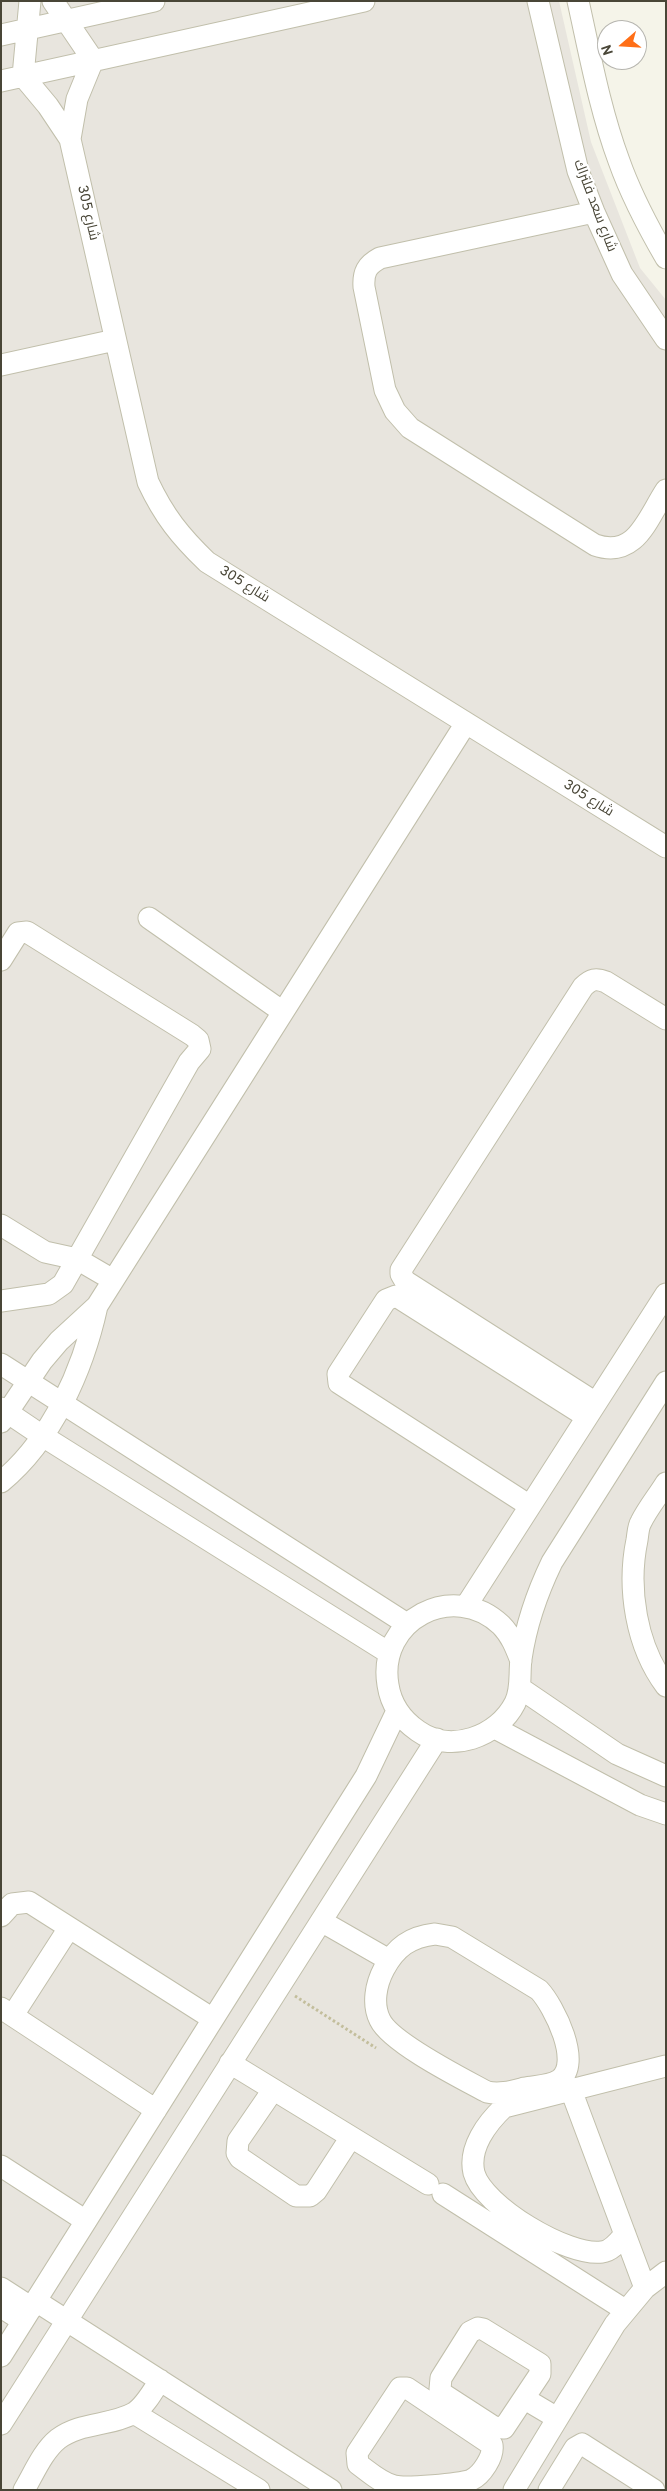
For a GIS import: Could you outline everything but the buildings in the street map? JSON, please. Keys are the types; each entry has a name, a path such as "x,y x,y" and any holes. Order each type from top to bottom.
{"street":[{"path":"23,76 30,1"},
{"path":"52,1 93,60"},
{"path":"1,35 154,1"},
{"path":"1,81 364,1"},
{"name":"شارع سعد فلتراك","path":"538,1 578,171 622,274 666,339"},
{"path":"578,1 601,102 619,162 644,219 666,258"},
{"name":"شارع 305","path":"70,139 77,99 93,60"},
{"name":"شارع 305","path":"23,76 48,106 70,139 148,482 163,512 183,539 207,562 666,847"},
{"path":"594,212 380,258 372,262 366,269 363,278 385,390 395,411 410,428 608,550 622,548 633,541 666,490"},
{"path":"1,365 115,340"},
{"path":"389,1653 41,1435 4,1414 59,1341 97,1306 466,723"},
{"path":"149,918 284,1012"},
{"path":"1,960 18,933 27,932 198,1040 200,1049 189,1062 63,1284 56,1291 42,1296 1,1301"},
{"path":"591,1410 405,1281 402,1278 401,1270 583,987 589,981 598,979 606,982 666,1019"},
{"path":"1,1225 45,1252 77,1259 113,1280"},
{"path":"466,1606 666,1294"},
{"path":"530,1506 339,1383 338,1374 386,1300 396,1296 591,1410"},
{"path":"1,1482 27,1456 62,1403 84,1356 97,1306"},
{"path":"1,1364 407,1624"},
{"path":"521,1661 514,1642 502,1625 485,1613 466,1606 434,1608 420,1614 399,1632 389,1653 386,1673 389,1693 397,1711 408,1724 422,1734 437,1740 457,1742 478,1738 495,1728 515,1703 520,1688 521,1661 532,1610 552,1562 666,1382"},
{"path":"666,1483 640,1523 633,1557 633,1580 637,1618 645,1648 657,1675 666,1686"},
{"path":"520,1688 617,1754 666,1776"},
{"path":"1,2356 366,1776 397,1711"},
{"path":"495,1728 640,1805 666,1814"},
{"path":"1,2424 437,1740"},
{"path":"1,1916 12,1904 29,1902 213,2019"},
{"path":"321,1921 389,1960"},
{"path":"69,1928 7,2011 156,2110"},
{"path":"435,1934 452,1937 539,1990 548,1999 559,2021 569,2064 565,2074 558,2081 500,2093 487,2092 394,2038 380,2020 375,1998 380,1976 389,1960 402,1944 418,1936 435,1934"},
{"path":"230,2064 435,2189 625,2310"},
{"path":"624,2234 616,2245 604,2252 589,2253 560,2244 530,2228 504,2209 480,2186 474,2174 475,2149 487,2124 504,2107 666,2066"},
{"path":"273,2090 238,2142 237,2153 240,2158 296,2196 310,2196 316,2191 351,2137"},
{"path":"571,2090 645,2288"},
{"path":"4,2174 86,2221"},
{"path":"514,2490 625,2310 645,2288 666,2272"},
{"path":"1,2288 30,2310"},
{"path":"1,2307 30,2310 67,2320 331,2490"},
{"path":"483,2329 540,2364 540,2374 525,2399 509,2424 499,2429 443,2394 439,2384 470,2332 483,2329"},
{"path":"24,2490 47,2451 58,2439 71,2432 134,2413 146,2402 160,2380"},
{"path":"400,2388 407,2388 492,2445 491,2456 476,2477 464,2482 440,2487 404,2488 393,2486 372,2474 356,2461 357,2453 400,2388"},
{"path":"525,2399 557,2418"},
{"path":"134,2413 259,2490"},
{"path":"549,2490 575,2448 582,2444 654,2490"}],"path":[{"path":"279,1986 384,2053"}],"shaded area":[{"path":"1,1 559,1 591,142 640,268 666,300 666,2490 1,2490"}]}
